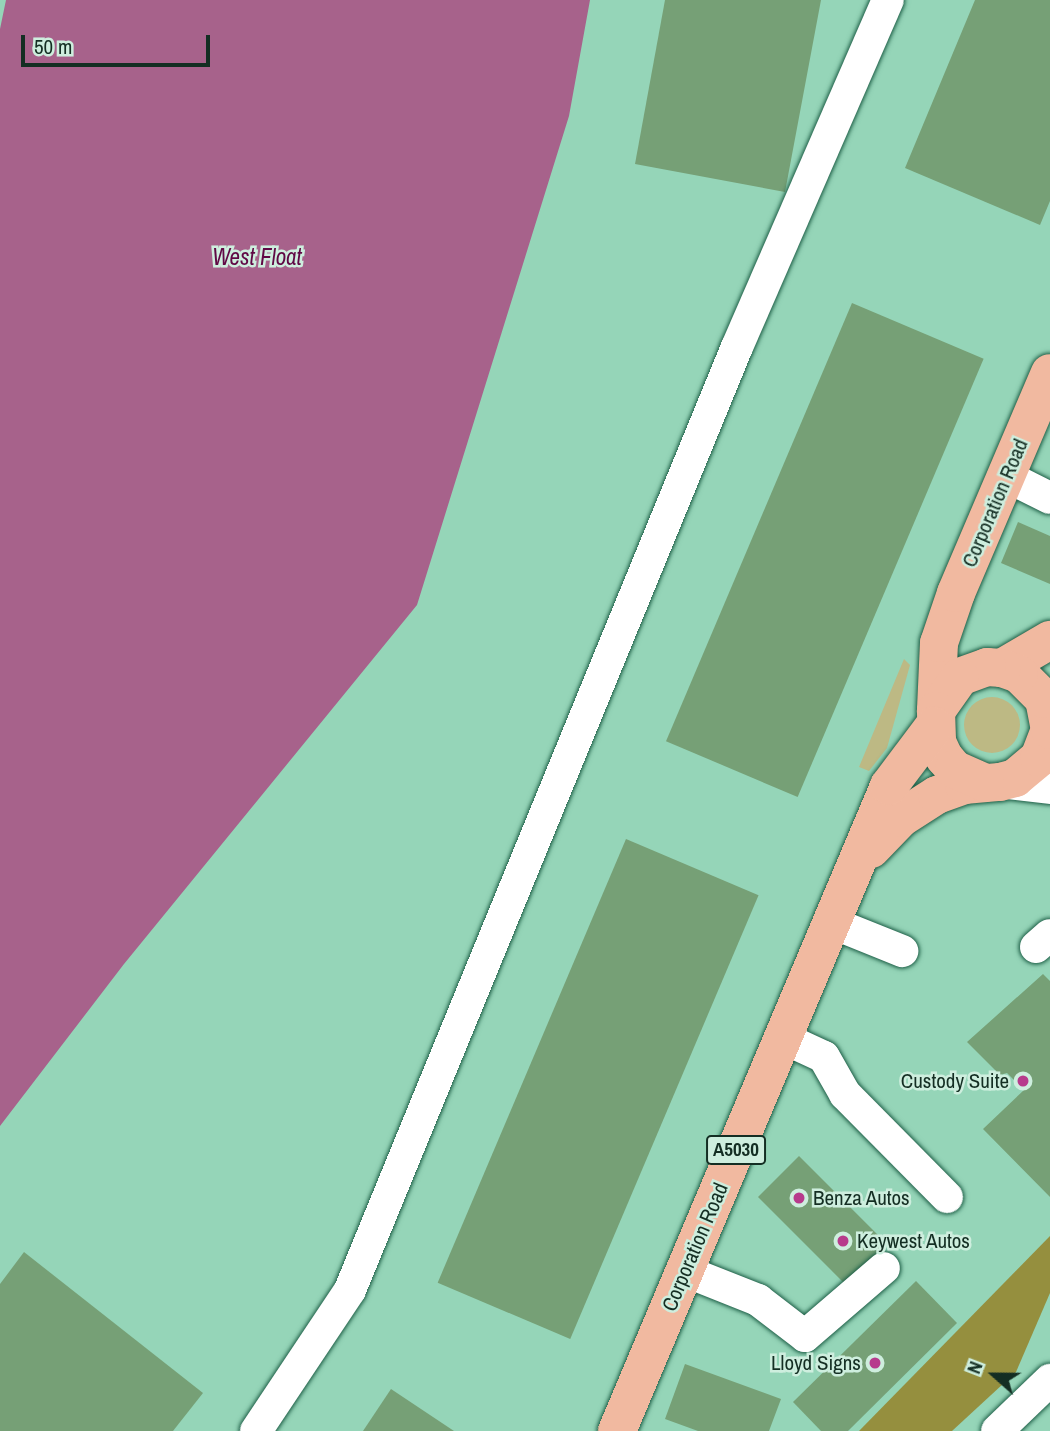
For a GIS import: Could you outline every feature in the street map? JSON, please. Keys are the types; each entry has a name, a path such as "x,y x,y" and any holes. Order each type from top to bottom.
{"main road":[{"name":"Corporation Road","path":"617,1431 889,786 935,718 939,643 1004,474 1050,373"},
{"name":"Corporation Road","path":"956,593 958,636 970,656 995,668"},
{"path":"1050,640 995,668 973,670 949,686 935,718 944,757 954,769 993,783 1034,764 1050,730 1050,706"},
{"path":"995,668 1033,685 1049,717"},
{"name":"Corporation Road","path":"854,869 887,831 913,809 949,791 993,783"}],"street":[{"path":"256,1431 350,1290 737,347 888,0"},
{"path":"1004,474 1050,498"},
{"path":"993,783 1050,788"},
{"path":"830,922 902,951"},
{"path":"781,1037 824,1057 845,1094 947,1197"},
{"path":"685,1271 758,1300 805,1336 884,1268"},
{"path":"997,1431 1050,1380"}],"shaded area":[{"path":"904,659 910,665 887,748 869,771 859,767"},
{"path":"992,697 1012,705 1020,725 1012,745 992,753 972,745 964,725 972,705"},
{"path":"1050,1236 1050,1293 1016,1372 952,1431 859,1431"}],"water":[{"name":"West Float","path":"6,0 590,0 569,116 417,605 124,964 0,1126 0,29"}],"building":[{"path":"665,0 821,0 785,192 635,164"},
{"path":"975,0 1050,0 1050,201 1040,225 905,168"},
{"path":"852,303 984,359 798,797 666,741"},
{"path":"1018,522 1050,536 1050,584 1001,563"},
{"path":"626,839 759,895 570,1339 438,1283"},
{"name":"Custody Suite","path":"1043,974 1050,981 1050,1197 983,1129 1024,1090 1007,1073 1000,1075 967,1042"},
{"path":"799,1156 887,1244 846,1285 758,1197"},
{"path":"24,1252 203,1393 173,1431 0,1431 0,1284"},
{"name":"Lloyd Signs","path":"916,1281 957,1323 848,1431 821,1431 793,1402"},
{"path":"685,1364 781,1399 769,1431 698,1431 665,1419"},
{"path":"391,1389 454,1431 363,1431"}],"place":[{"name":"Custody Suite","path":"1023,1081"},
{"name":"Benza Autos","path":"799,1198"},
{"name":"Keywest Autos","path":"843,1241"},
{"name":"Lloyd Signs","path":"875,1363"}]}
